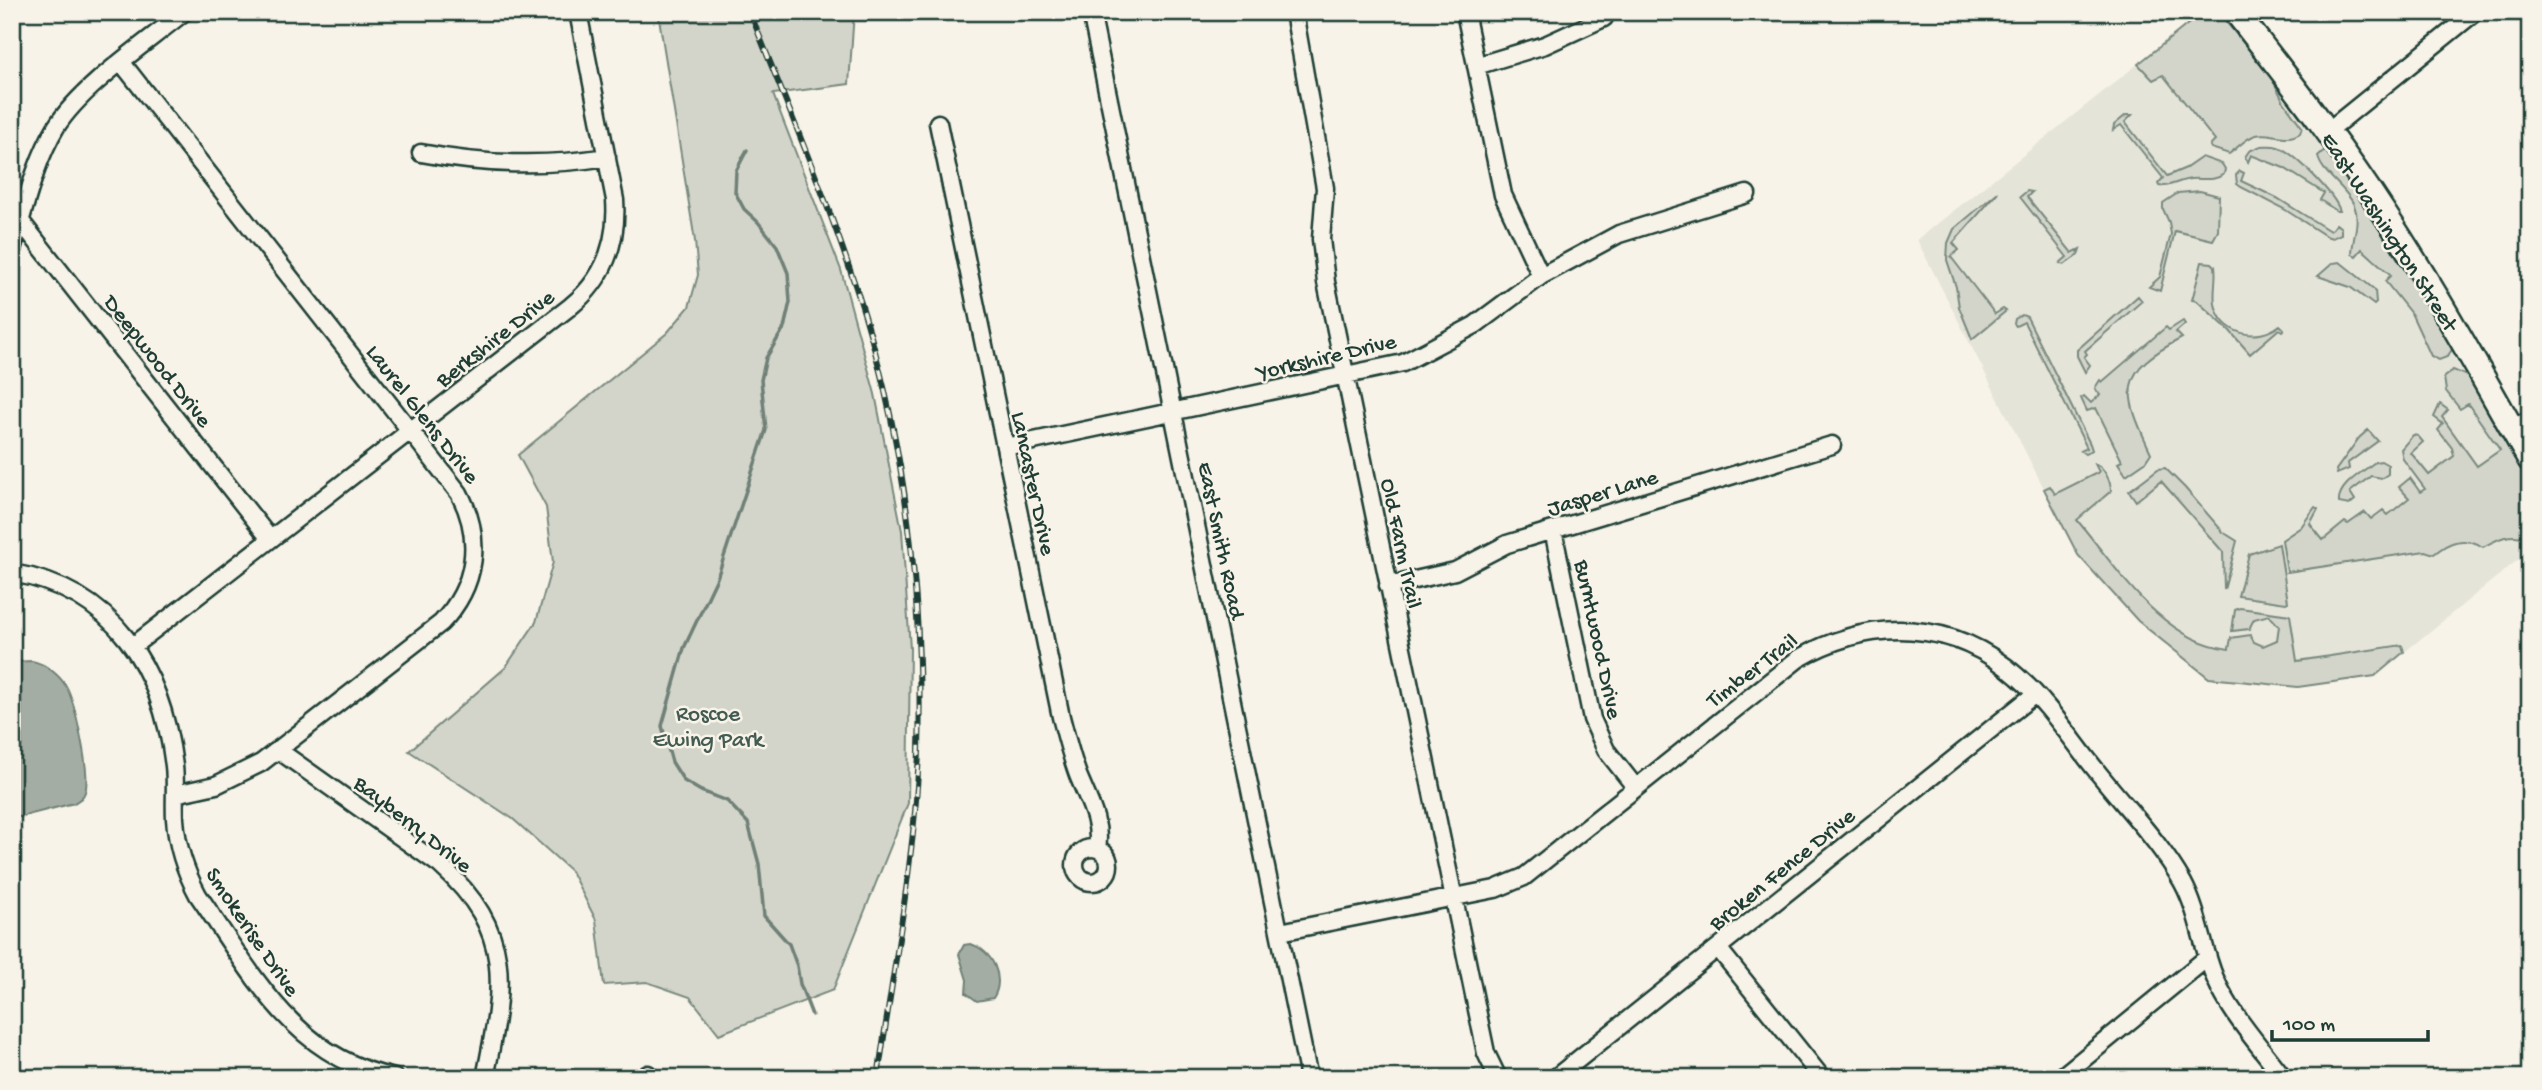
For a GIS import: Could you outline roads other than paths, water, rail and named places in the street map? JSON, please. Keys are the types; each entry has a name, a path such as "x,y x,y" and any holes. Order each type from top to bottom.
{"highway":[{"name":"East Washington Street","path":"2236,12 2328,131 2385,213 2521,424 2530,460"}],"street":[{"path":"12,249 17,215 57,126 83,94 184,12"},
{"name":"Berkshire Drive","path":"133,646 571,306 591,286 602,270 615,234 615,200 578,12"},
{"name":"East Smith Road","path":"1091,12 1309,1078"},
{"name":"Old Farm Trail","path":"1293,12 1325,188 1322,250 1326,282 1486,1053 1498,1078"},
{"path":"1465,12 1503,195 1541,276"},
{"path":"2328,131 2475,12"},
{"path":"1476,66 1545,45 1604,19"},
{"name":"Laurel Glens Drive","path":"122,62 459,493 466,507 474,538 474,555 466,587 441,623 278,750 239,775 216,785 176,794"},
{"name":"Lancaster Drive","path":"938,123 1060,717 1093,810 1097,848"},
{"path":"421,153 453,159 519,164 607,157"},
{"name":"Yorkshire Drive","path":"1005,447 1403,363 1475,325 1541,276 1619,234 1747,194"},
{"name":"Deepwood Drive","path":"17,215 270,539"},
{"name":"Jasper Lane","path":"1388,586 1455,571 1507,544 1832,445"},
{"name":"Burntwood Drive","path":"1553,530 1592,719 1606,750 1636,788"},
{"name":"Smokerise Drive","path":"12,573 50,582 88,601 104,614 133,646 145,665 156,693 170,743 176,794 177,839 189,878 198,895 277,1008 302,1033 336,1057 395,1078"},
{"name":"Timber Trail","path":"1280,932 1495,889 1524,877 1798,659 1837,640 1858,634 1898,629 1920,631 1965,643 2003,664 2035,694 2173,867 2193,905 2215,978 2231,1008 2284,1078"},
{"name":"Broken Fence Drive","path":"1555,1078 2035,694"},
{"name":"Bayberry Drive","path":"278,750 440,865 456,880 479,910 494,945 500,985 499,1007 485,1078"},
{"path":"1717,948 1822,1078"},
{"path":"2060,1078 2208,957"}],"waterway":[{"path":"747,150 736,171 735,192 744,209 777,246 788,273 790,302 784,328 766,358 761,380 766,430 717,578 684,648 662,726 672,762 684,781 727,801 748,823 759,864 764,916 789,944 812,1015"}],"railway":[{"path":"750,12 825,201 865,316 892,422 909,531 915,586 920,696 917,792 908,874 878,1078"}],"park label":[{"name":"Roscoe Ewing Park","path":"708,725"}]}
